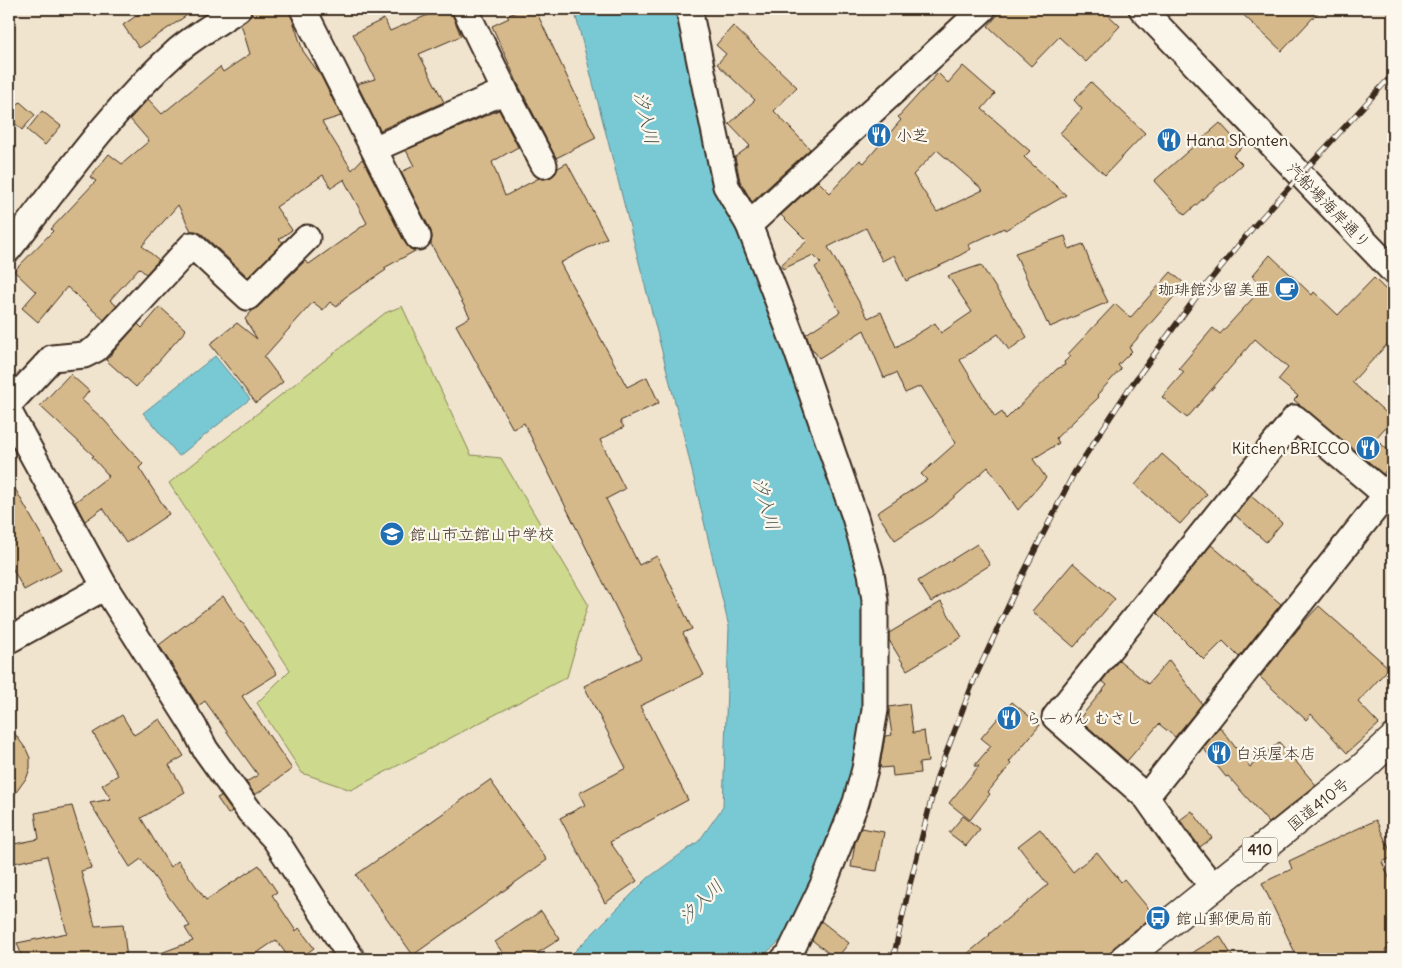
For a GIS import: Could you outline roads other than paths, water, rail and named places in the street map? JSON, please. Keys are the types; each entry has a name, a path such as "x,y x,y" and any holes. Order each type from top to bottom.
{"highway":[{"name":"国道410号","path":"1124,959 1362,768 1393,739"}],"street":[{"path":"9,248 66,174 143,83 178,51 238,9"},
{"path":"303,9 418,237"},
{"path":"465,9 544,165"},
{"path":"689,9 726,186 749,225 799,356 852,508 875,600 875,710 865,769 856,802 823,885 789,955 784,959"},
{"path":"749,225 983,9"},
{"name":"汽船場海岸通り","path":"1142,9 1393,271"},
{"path":"374,149 505,91"},
{"path":"9,404 52,358 84,355 96,349 192,245 248,297 308,238"},
{"path":"9,412 105,587 194,727 205,749 250,812 275,838 352,959"},
{"path":"1146,798 1390,491 1295,418 1055,718 1146,798 1213,888"},
{"path":"9,640 105,587"}],"water":[{"name":"汐入川","path":"574,9 682,9 739,231 795,380 856,563 868,629 863,724 850,792 819,885 780,941 759,959 567,959 648,878 699,841 723,807 729,627 684,437"},
{"path":"215,356 250,399 179,456 143,413"}],"railway":[{"path":"893,959 937,777 974,680 1022,576 1074,473 1128,390 1194,300 1255,225 1393,74"}],"place":[{"name":"小芝","path":"879,135"},
{"name":"Hana Shonten","path":"1169,140"},
{"name":"珈琲館沙留美亜","path":"1287,289"},
{"name":"Kitchen BRICCO","path":"1368,448"},
{"name":"館山市立館山中学校","path":"392,534"},
{"name":"らーめん むさし","path":"1009,718"},
{"name":"白浜屋本店","path":"1219,753"},
{"name":"館山郵便局前","path":"1158,918"}]}
